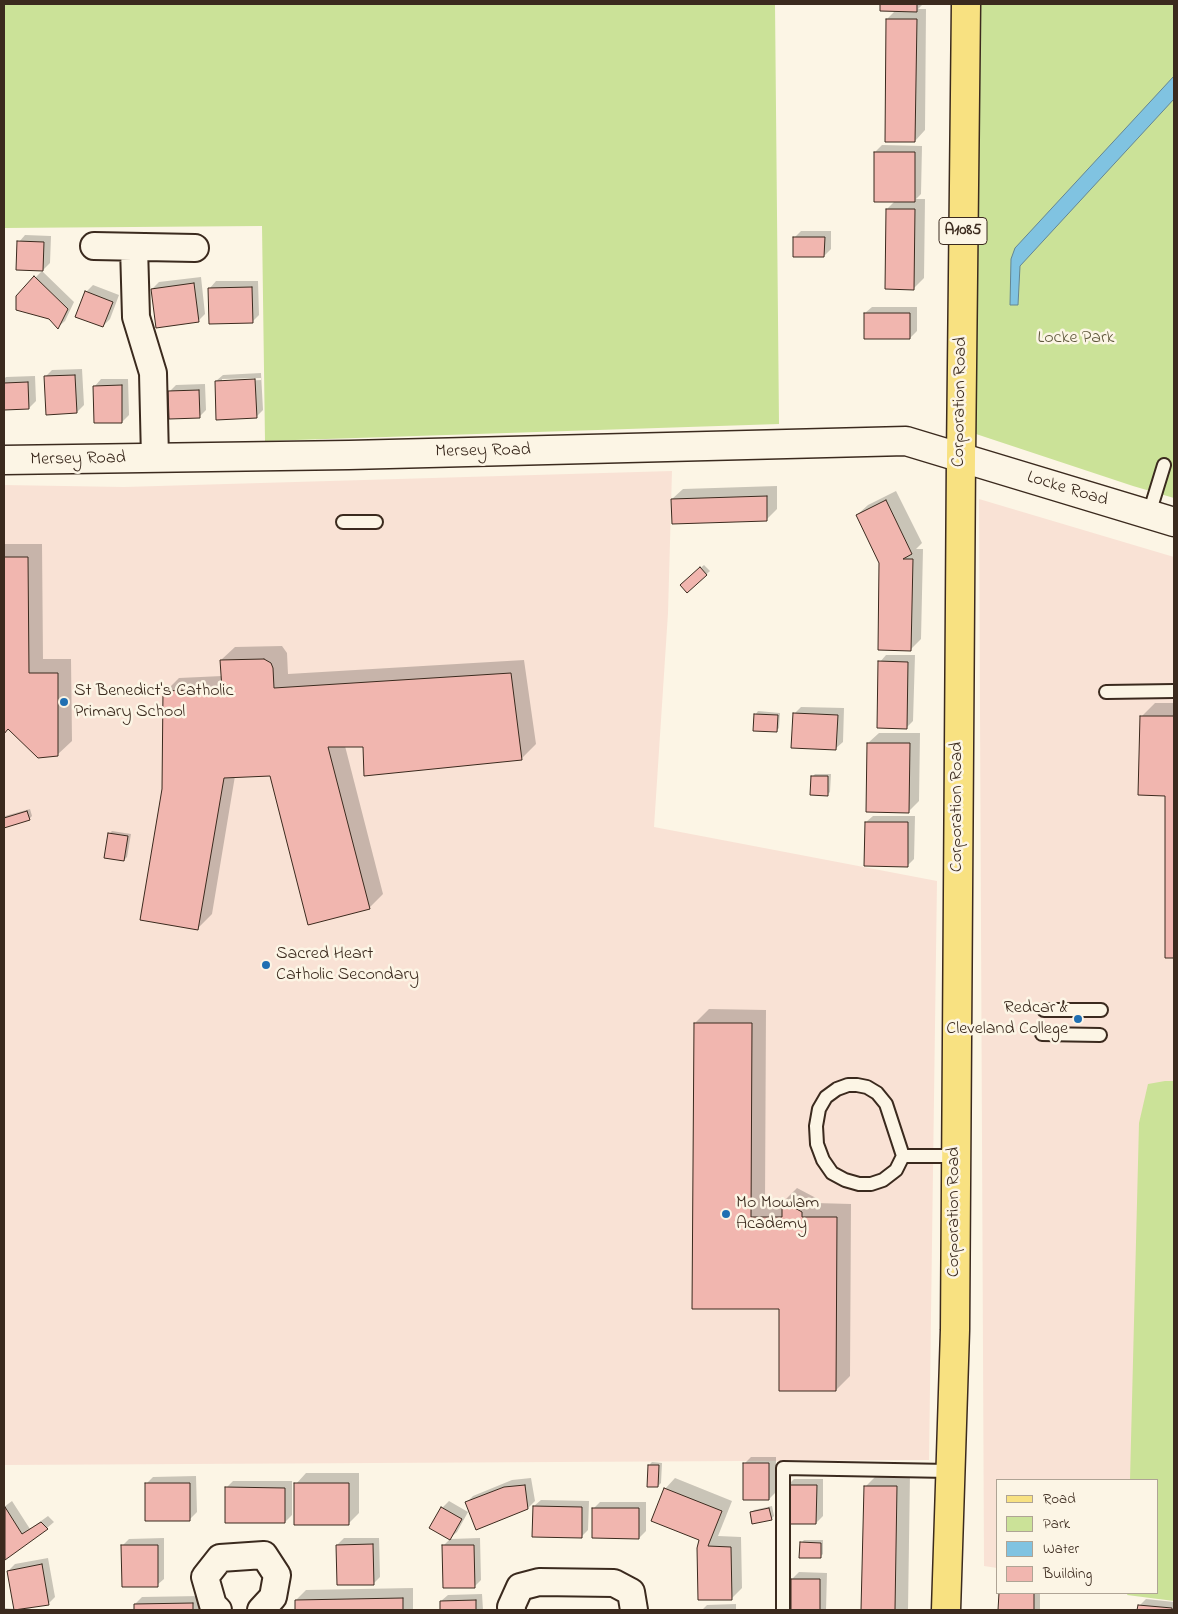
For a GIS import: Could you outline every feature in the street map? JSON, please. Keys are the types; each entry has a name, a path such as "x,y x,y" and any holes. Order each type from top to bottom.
{"main road":[{"name":"Corporation Road","path":"946,1610 955,1330 960,457 966,4"}],"street":[{"path":"94,246 195,248"},
{"path":"134,247 136,316 153,373 155,458"},
{"name":"Mersey Road","path":"4,460 358,455 906,442 960,457"},
{"name":"Locke Road","path":"960,457 1174,522"},
{"path":"218,1610 213,1605 205,1577 220,1558 264,1556 278,1575 273,1598 261,1610"},
{"path":"512,1610 511,1607 520,1587 539,1582 614,1583 631,1592 634,1610"}],"lane":[{"path":"1149,514 1164,465"},
{"path":"343,522 376,522"},
{"path":"1106,692 1174,691"},
{"path":"1044,1010 1101,1010"},
{"path":"1042,1034 1100,1035"},
{"path":"848,1085 867,1087 877,1093 886,1104 902,1156 896,1170 883,1180 871,1184 859,1184 845,1180 832,1173 823,1160 817,1144 816,1126 820,1109 826,1097 837,1089 848,1085"},
{"path":"902,1156 956,1156"},
{"path":"782,1610 783,1468 949,1471"}],"shaded area":[{"name":"Sacred Heart Catholic Secondary","path":"672,471 668,613 654,827 937,881 929,1460 4,1465 4,485 124,487"},
{"name":"Redcar & Cleveland College","path":"979,499 1174,557 1174,1590 1158,1479 996,1479 996,1568 984,1566"}],"green space":[{"path":"4,4 775,4 779,424 265,441 262,226 4,228"},
{"name":"Locke Park","path":"980,4 1174,4 1174,498 976,434"},
{"path":"1174,1081 1174,1601 1127,1595 1158,1594 1158,1479 1130,1479 1139,1123 1148,1084"}],"water":[{"path":"1174,76 1174,99 1020,266 1018,305 1010,305 1011,259 1015,248"}],"building":[{"path":"880,4 917,4 917,12 880,11"},
{"path":"886,19 917,19 915,142 885,142"},
{"path":"874,152 915,152 915,202 874,202"},
{"path":"886,209 915,209 914,290 885,289"},
{"path":"793,237 825,237 824,257 793,257"},
{"path":"17,241 44,242 43,271 16,270"},
{"path":"34,276 68,309 58,329 49,319 16,310 16,296"},
{"path":"194,283 199,322 156,328 151,289"},
{"path":"252,287 253,323 209,324 208,288"},
{"path":"85,291 113,302 103,327 75,317"},
{"path":"864,313 910,313 910,339 864,339"},
{"path":"75,375 77,413 46,415 44,376"},
{"path":"255,379 257,418 216,420 215,381"},
{"path":"28,382 29,409 4,410 4,383"},
{"path":"122,385 122,423 94,423 93,386"},
{"path":"199,390 200,418 169,419 168,391"},
{"path":"767,496 767,521 672,524 671,499"},
{"path":"886,500 912,554 903,559 913,559 911,651 878,650 879,563 856,515"},
{"path":"4,557 28,557 29,673 58,673 58,756 38,758 8,729 4,734"},
{"path":"700,567 707,575 687,593 680,585"},
{"path":"264,659 271,663 273,668 274,688 511,673 522,760 364,776 363,747 328,747 370,909 308,925 270,776 224,778 198,930 140,920 162,789 163,691 222,689 220,660"},
{"path":"878,661 908,662 907,729 877,728"},
{"path":"793,713 838,715 836,750 791,748"},
{"path":"754,714 778,715 777,732 753,731"},
{"path":"1140,716 1174,716 1174,958 1165,958 1165,796 1138,795"},
{"path":"867,743 910,743 909,813 866,812"},
{"path":"811,776 828,776 828,796 810,795"},
{"path":"27,811 30,820 4,828 4,818"},
{"path":"865,822 908,822 908,867 864,866"},
{"path":"108,833 128,836 124,861 104,858"},
{"path":"694,1023 752,1023 751,1217 782,1217 782,1201 802,1212 802,1217 837,1217 836,1391 779,1391 779,1309 692,1309"},
{"path":"743,1463 769,1463 769,1500 743,1500"},
{"path":"648,1465 659,1465 658,1487 647,1487"},
{"path":"145,1483 190,1483 190,1521 145,1521"},
{"path":"294,1483 349,1483 349,1525 294,1525"},
{"path":"525,1485 528,1509 476,1530 465,1502 504,1487"},
{"path":"786,1485 817,1485 816,1524 785,1524"},
{"path":"864,1486 897,1486 895,1610 861,1610"},
{"path":"225,1487 285,1488 285,1523 225,1523"},
{"path":"664,1488 722,1511 708,1546 731,1547 732,1600 698,1600 697,1548 699,1540 651,1521"},
{"path":"533,1506 582,1507 582,1538 532,1537"},
{"path":"5,1507 22,1534 41,1522 48,1529 5,1560"},
{"path":"441,1507 462,1519 450,1540 429,1528"},
{"path":"592,1508 639,1508 639,1539 592,1538"},
{"path":"769,1508 772,1520 752,1524 750,1512"},
{"path":"800,1542 821,1543 821,1558 799,1558"},
{"path":"373,1544 374,1585 337,1585 336,1545"},
{"path":"121,1545 158,1545 158,1587 122,1587"},
{"path":"442,1545 474,1545 475,1588 443,1588"},
{"path":"42,1564 49,1605 14,1610 7,1571"},
{"path":"791,1579 820,1579 820,1610 791,1610"},
{"path":"999,1594 1034,1594 1034,1610 998,1610"},
{"path":"403,1598 403,1610 295,1610 295,1600"},
{"path":"476,1600 476,1610 440,1610 440,1601"},
{"path":"193,1603 193,1610 134,1610 134,1604"},
{"path":"1138,1605 1172,1608 1172,1610 1137,1610"}],"place":[{"name":"St Benedict's Catholic Primary School","path":"64,702"},
{"name":"Sacred Heart Catholic Secondary","path":"266,965"},
{"name":"Redcar & Cleveland College","path":"1078,1019"},
{"name":"Mo Mowlam Academy","path":"726,1214"}]}
